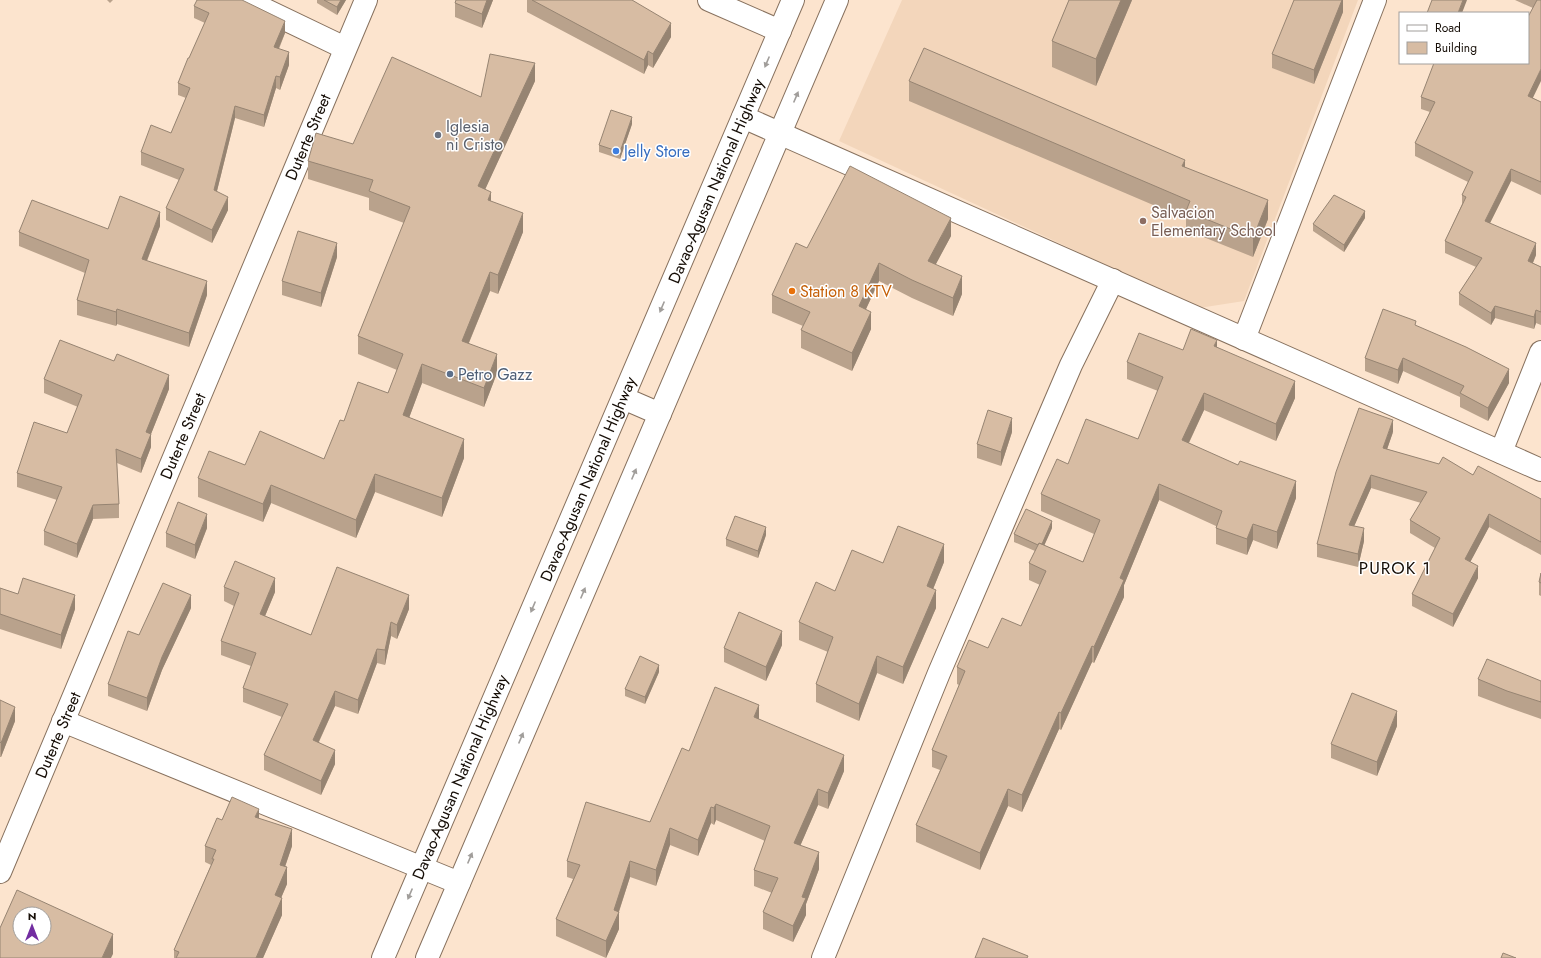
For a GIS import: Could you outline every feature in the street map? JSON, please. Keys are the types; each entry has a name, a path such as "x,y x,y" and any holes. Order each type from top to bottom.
{"main road":[{"path":"245,0 345,48"},
{"name":"Duterte Street","path":"0,872 366,0"},
{"path":"709,0 780,31"},
{"name":"Davao-Agusan National Highway","path":"383,958 793,0"},
{"path":"427,958 837,0"},
{"path":"1244,339 1375,0"},
{"path":"743,117 780,132 1541,470"},
{"path":"824,958 945,658 1071,364 1113,280"},
{"path":"1501,452 1541,352"},
{"path":"623,398 660,414"},
{"path":"64,720 459,883"}],"shaded area":[{"name":"Salvacion Elementary School","path":"902,0 1358,0 1244,301 1199,308 839,141"}],"building":[{"path":"197,0 242,0 285,21 274,47 289,52 280,77 276,76 264,115 235,106 214,190 228,197 212,230 166,208 184,169 141,152 151,125 171,133 190,88 178,83 209,13 194,6"},
{"path":"324,0 341,0 337,7"},
{"path":"456,0 487,0 482,14 455,3"},
{"path":"532,0 632,0 671,23 653,54 648,51 644,60"},
{"path":"1069,0 1121,0 1096,59 1052,41"},
{"path":"1294,0 1342,0 1314,70 1272,54"},
{"path":"1432,0 1463,0 1458,12 1427,12"},
{"path":"1537,0 1541,0 1541,69 1528,96 1541,102 1541,182 1511,169 1485,221 1536,243 1528,261 1541,267 1541,312 1536,310 1534,317 1495,306 1491,313 1459,293 1482,258 1445,241 1466,197 1462,195 1473,172 1415,143 1435,102 1421,97 1434,64 1529,64 1529,15"},
{"path":"924,48 1185,160 1182,166 1268,200 1253,238 1186,211 1190,201 909,81"},
{"path":"490,54 535,63 478,186 491,192 488,200 523,213 498,275 490,272 462,341 497,354 484,388 422,364 403,415 464,439 442,498 375,474 356,520 271,485 263,504 198,478 209,451 245,465 260,431 324,459 340,420 344,421 358,382 388,393 403,354 358,336 410,207 369,191 373,180 308,161 316,133 353,144 392,57 481,97"},
{"path":"611,110 632,117 620,152 599,145"},
{"path":"850,166 951,218 928,261 962,276 953,298 912,280 879,263 859,306 871,312 852,353 801,330 810,312 772,295 796,243 807,248"},
{"path":"1334,195 1365,211 1344,245 1313,224"},
{"path":"120,196 160,212 142,259 207,281 189,333 117,309 116,312 77,300 89,260 19,232 32,200 108,229"},
{"path":"298,231 337,243 321,293 282,281"},
{"path":"1383,309 1416,321 1415,325 1466,347 1509,369 1488,408 1460,393 1464,386 1403,358 1398,370 1365,358"},
{"path":"1191,329 1217,340 1214,346 1295,381 1276,424 1204,393 1182,440 1238,465 1240,461 1296,481 1277,532 1253,524 1247,539 1216,528 1222,511 1159,484 1120,578 1124,580 1094,647 1092,646 1061,713 1059,712 1022,795 1008,789 980,853 916,825 947,756 932,750 965,671 957,667 969,640 988,648 1002,618 1021,626 1046,571 1029,563 1039,543 1083,562 1100,520 1041,494 1057,459 1068,464 1086,419 1138,439 1163,377 1127,362 1139,333 1183,350"},
{"path":"60,340 114,361 117,354 169,375 146,432 151,434 141,459 116,449 119,504 93,505 77,544 44,531 62,487 17,473 34,422 67,433 82,395 44,379"},
{"path":"1359,408 1393,420 1383,448 1439,464 1443,457 1473,475 1478,466 1541,499 1541,542 1489,514 1465,559 1478,566 1453,614 1412,594 1440,538 1410,520 1427,492 1371,475 1349,525 1364,528 1358,554 1317,544 1336,472"},
{"path":"988,410 1012,418 1001,452 977,444"},
{"path":"178,502 207,514 195,545 166,533"},
{"path":"1026,509 1052,521 1042,544 1039,543 1038,545 1014,534"},
{"path":"735,516 766,527 758,551 726,539"},
{"path":"898,526 944,544 927,586 936,590 903,667 877,656 859,704 816,684 833,637 799,622 816,582 835,591 852,550 883,563"},
{"path":"235,561 275,578 260,614 311,635 337,567 409,595 397,625 391,622 385,650 377,649 358,700 335,691 313,740 335,750 321,781 264,755 288,704 243,688 256,653 221,641 239,593 224,587"},
{"path":"23,578 75,595 61,635 0,614 0,588 18,594"},
{"path":"163,583 191,595 162,657 147,698 108,684 128,631 139,635"},
{"path":"739,612 782,631 766,667 724,648"},
{"path":"640,656 659,665 645,697 625,689"},
{"path":"1487,659 1541,681 1541,702 1507,691 1478,679"},
{"path":"715,687 759,705 754,717 844,755 828,793 818,789 794,843 819,852 802,897 806,898 793,926 763,912 778,878 754,870 770,826 716,804 714,808 711,807 698,840 670,828 656,870 630,861 614,910 619,912 606,941 556,919 580,865 567,861 586,802 650,822 682,748 689,751"},
{"path":"1352,693 1397,711 1377,762 1331,744"},
{"path":"0,700 15,707 1,743 0,742"},
{"path":"232,797 259,809 255,817 292,829 280,865 287,867 275,895 282,898 256,958 176,958 179,952 174,950 214,859 212,859 216,850 205,846 217,818 222,820"},
{"path":"17,890 52,906 12,906 12,946 52,946 52,906 113,934 102,958 0,958 0,928"},
{"path":"983,938 1028,956 1027,958 975,958"},
{"path":"1503,953 1516,958 1501,958"}],"place":[{"name":"Iglesia ni Cristo","path":"438,135"},
{"name":"Jelly Store","path":"616,151"},
{"name":"Salvacion Elementary School","path":"1143,221"},
{"name":"Station 8 KTV","path":"792,291"},
{"name":"Petro Gazz","path":"450,374"}],"district":[{"name":"PUROK 1","path":"1395,568"}]}
